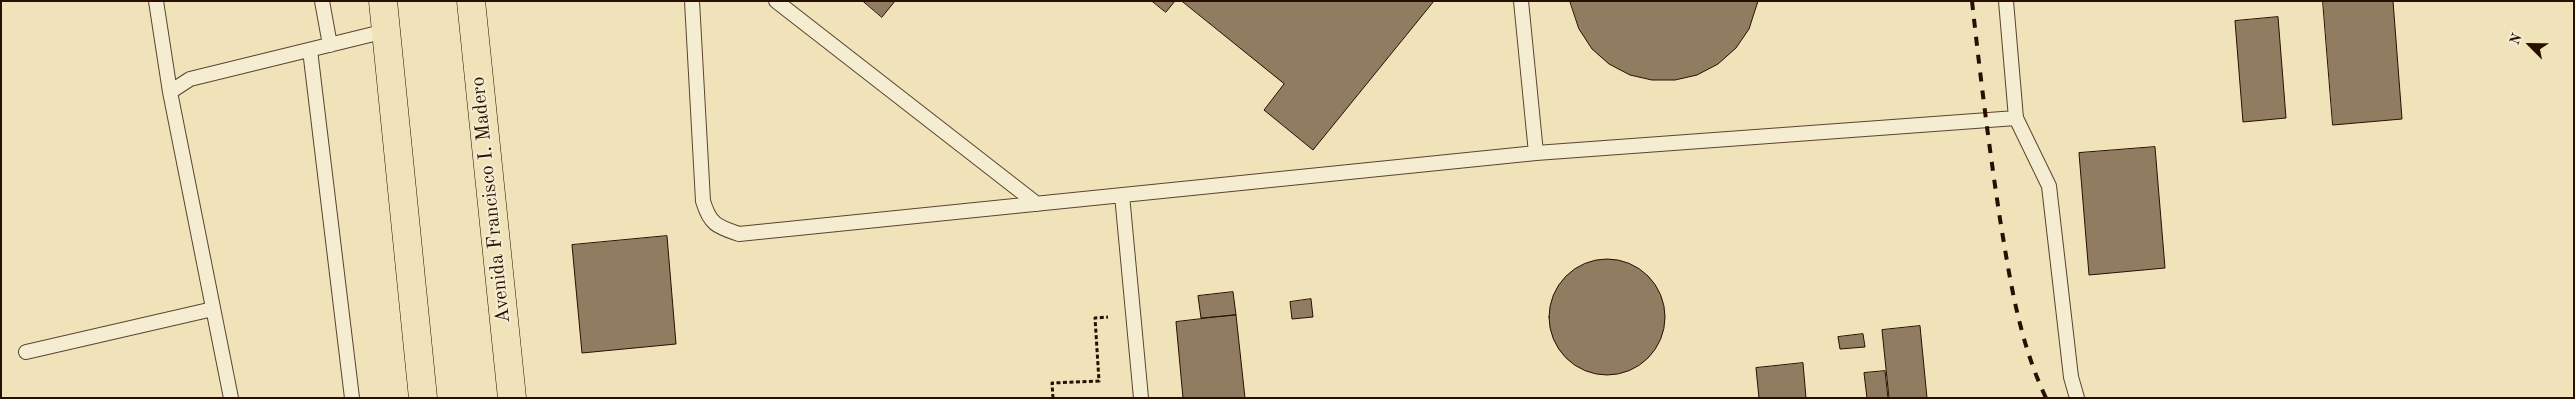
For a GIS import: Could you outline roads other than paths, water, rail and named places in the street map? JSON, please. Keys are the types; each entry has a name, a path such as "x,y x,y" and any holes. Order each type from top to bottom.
{"main road":[{"path":"383,1 424,398"},
{"name":"Avenida Francisco I. Madero","path":"471,1 512,398"}],"lane":[{"path":"156,1 170,92 231,398"},
{"path":"322,1 330,45"},
{"path":"692,1 703,201 708,217 719,227 740,234 1536,153 2016,118"},
{"path":"776,1 1037,204"},
{"path":"1521,1 1536,153"},
{"path":"2006,1 2016,118 2049,186 2071,377 2077,398"},
{"path":"170,92 190,80 386,31"},
{"path":"310,50 352,398"},
{"path":"1122,195 1142,398"},
{"path":"26,352 213,309"}],"railway":[{"path":"1972,1 1992,165 2012,287 2029,355 2046,398"}]}
